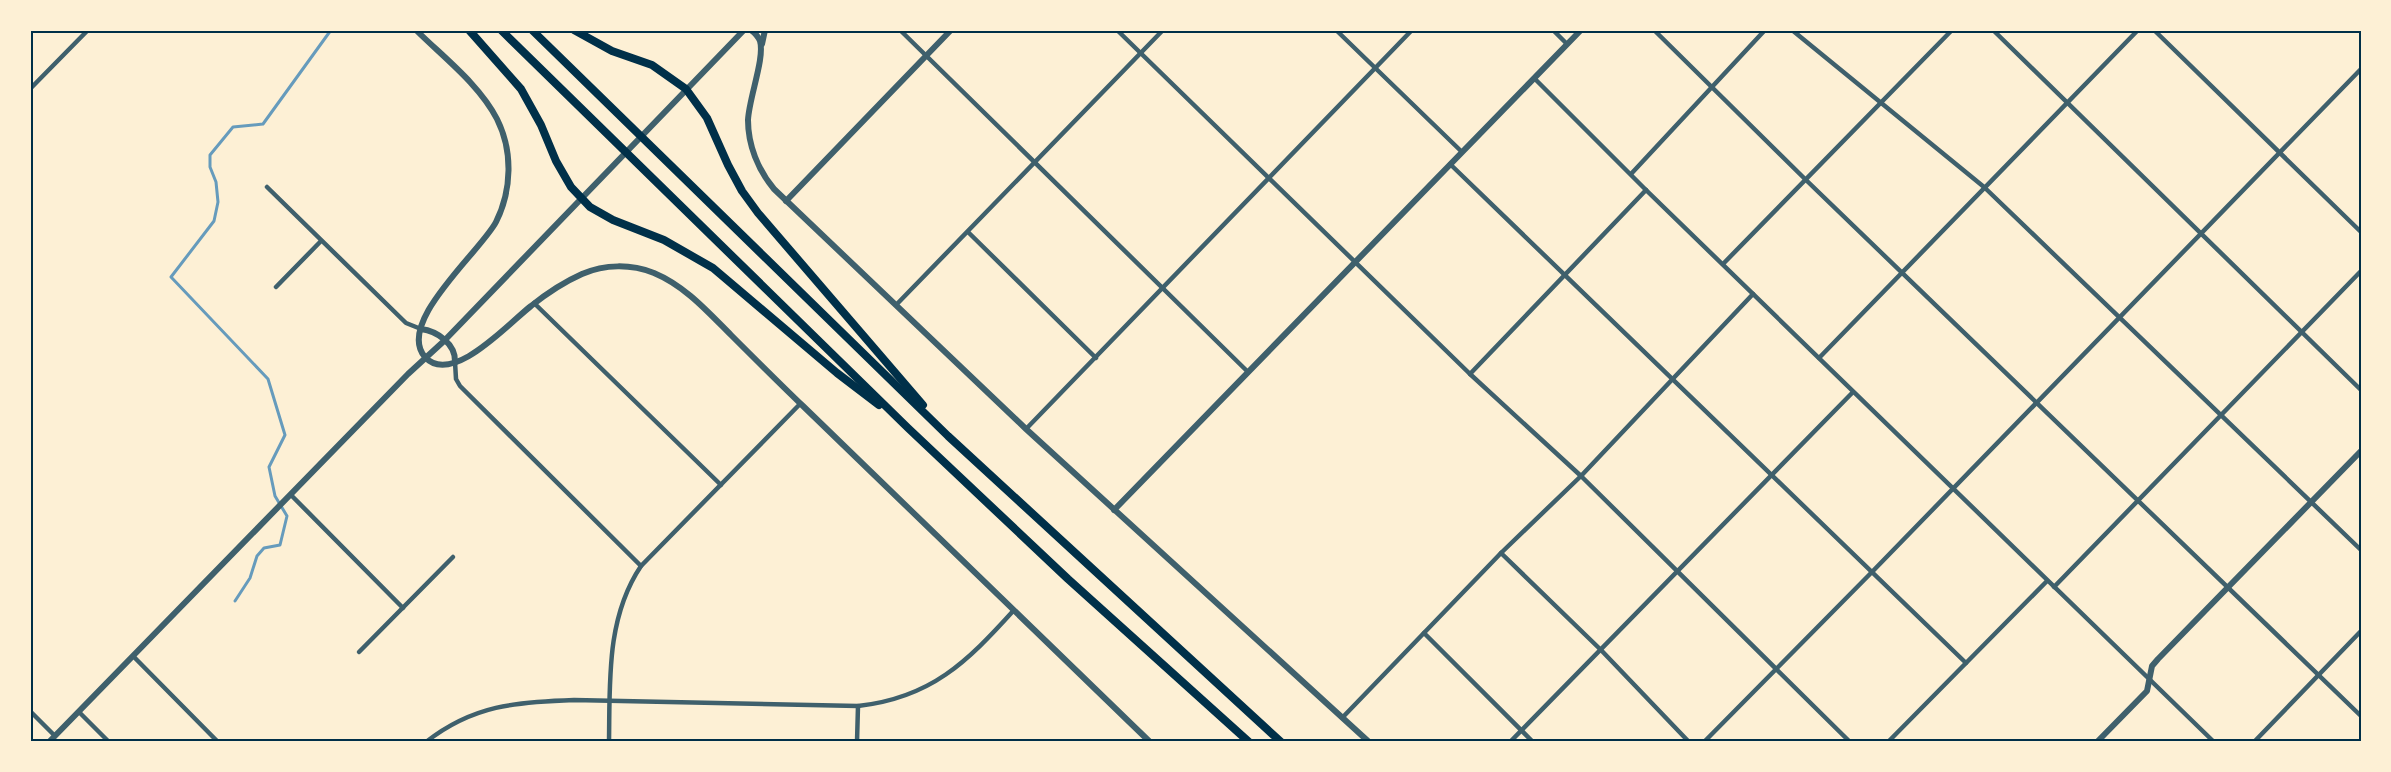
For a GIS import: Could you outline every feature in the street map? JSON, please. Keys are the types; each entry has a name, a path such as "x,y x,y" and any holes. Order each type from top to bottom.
{"highway":[{"path":"469,30 521,89 571,187 590,207 613,220 664,240 713,268 837,373 908,428"},
{"path":"501,30 908,428 1068,579 1248,742"},
{"path":"532,30 948,436 1281,742"},
{"path":"574,30 612,51 652,65 686,89 707,118 728,165 742,191 758,213 877,349 948,436"}],"street":[{"path":"30,89 88,30"},
{"path":"416,30 487,101 504,137 509,172 505,198 495,224 480,246 434,298 421,329 420,340 426,357 434,363 443,365 455,362 488,344 534,303 582,274 616,266 636,267 667,279 691,295 800,404 1150,742"},
{"path":"49,742 444,341 744,30"},
{"path":"751,30 759,38 762,51"},
{"path":"765,30 750,99 748,120 754,153 765,178 786,201 1026,429 1369,742"},
{"path":"900,30 1248,372"},
{"path":"786,201 951,30"},
{"path":"1117,30 1470,374 1581,476 1850,742"},
{"path":"897,304 1163,30"},
{"path":"1336,30 1462,152"},
{"path":"1026,429 1412,30"},
{"path":"1553,30 1567,44"},
{"path":"1114,510 1581,30"},
{"path":"1654,30 1806,180 2361,716"},
{"path":"1630,174 1765,30"},
{"path":"1792,30 1984,187 2361,550"},
{"path":"1723,264 1952,30"},
{"path":"1993,30 2361,390"},
{"path":"1819,358 2138,30"},
{"path":"2154,30 2361,231"},
{"path":"1704,742 2361,69"},
{"path":"1534,78 1646,190 2214,742"},
{"path":"1450,164 1966,663"},
{"path":"267,187 406,323 430,330 444,341 455,354 456,379 460,386 641,566"},
{"path":"1470,374 1646,190"},
{"path":"968,232 1096,358"},
{"path":"276,287 321,241"},
{"path":"2054,587 2361,271"},
{"path":"1342,718 1501,553 1581,476 1754,294"},
{"path":"534,303 721,485"},
{"path":"1510,742 1853,392"},
{"path":"609,742 612,657 618,614 630,581 641,566 800,404"},
{"path":"2097,742 2147,691 2152,666 2158,658 2361,451"},
{"path":"291,495 403,608"},
{"path":"1501,553 1601,650 1689,742"},
{"path":"359,652 453,556"},
{"path":"1888,742 2048,581"},
{"path":"426,742 453,723 496,706 529,702 610,700 858,706 894,699 934,683 974,652 1014,610"},
{"path":"2254,742 2361,631"},
{"path":"1424,633 1533,742"},
{"path":"134,657 218,742"},
{"path":"857,742 858,706"},
{"path":"30,711 55,736"},
{"path":"79,712 109,742"}],"waterway":[{"path":"235,601 250,578 257,556 264,548 280,545 287,516 275,496 269,467 285,435 268,379 171,277 214,221 218,202 216,182 210,167 210,155 233,127 263,124 331,30"}]}
